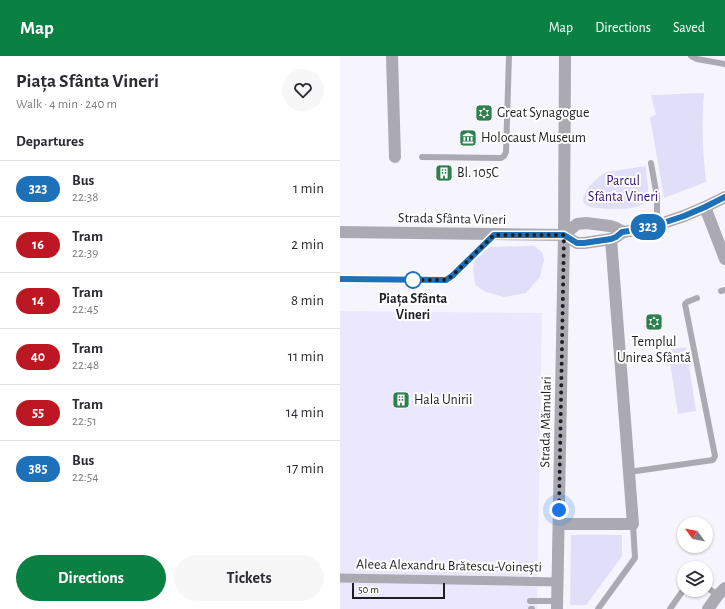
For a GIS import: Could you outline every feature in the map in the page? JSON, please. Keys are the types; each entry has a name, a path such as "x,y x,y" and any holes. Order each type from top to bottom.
{"street":[{"path":"392,56 395,157"},
{"name":"Strada Mămulari","path":"557,605 564,235 565,56"},
{"name":"Strada Sfânta Vineri","path":"340,232 564,235 577,243 584,243 611,239 622,232 657,225 684,216 725,197"},
{"path":"705,207 725,259"},
{"name":"Strada Sfânta Vineri","path":"564,235 577,224 586,223 610,226 622,232"},
{"path":"559,524 633,524 611,239"},
{"name":"Aleea Alexandru Brătescu-Voinești","path":"340,578 558,582"},
{"path":"708,609 721,592"}],"lane":[{"path":"422,157 501,158 504,156 506,152 509,56"},
{"path":"691,56 697,59 725,64"},
{"path":"651,163 657,197 657,225"},
{"path":"340,279 446,280 494,235"},
{"path":"629,472 713,460 715,456 685,304 697,298"},
{"path":"598,609 635,558 633,524"},
{"path":"670,609 679,597"},
{"path":"530,601 557,605"}],"shaded area":[{"path":"340,311 542,313 537,609 340,609"}],"green space":[{"path":"704,93 703,138 706,182 664,198 650,117 656,115 651,95"},
{"name":"Parcul Sfânta Vineri","path":"646,166 648,197 640,206 613,209 590,207 585,204 583,200 584,195 592,184 606,172"},
{"path":"534,246 542,252 544,260 540,277 526,293 504,297 486,292 475,285 473,269 475,260 490,247"},
{"path":"686,347 696,411 678,414 668,350"},
{"path":"571,535 622,535 622,556 586,605 570,605"}],"bus line":[{"name":"323","path":"340,279 446,280 494,235 564,235 577,243 611,239 622,232 642,229 684,216 725,197"}],"place":[{"name":"Great Synagogue","path":"484,113"},
{"name":"Holocaust Museum","path":"468,138"},
{"name":"Bl. 105C","path":"444,173"},
{"name":"Piața Sfânta Vineri","path":"413,280"},
{"name":"Templul Unirea Sfântă","path":"654,322"},
{"name":"Hala Unirii","path":"401,400"}],"route":[{"path":"413,280 407,280 440,280 446,280 494,235 564,235 559,510"}]}
